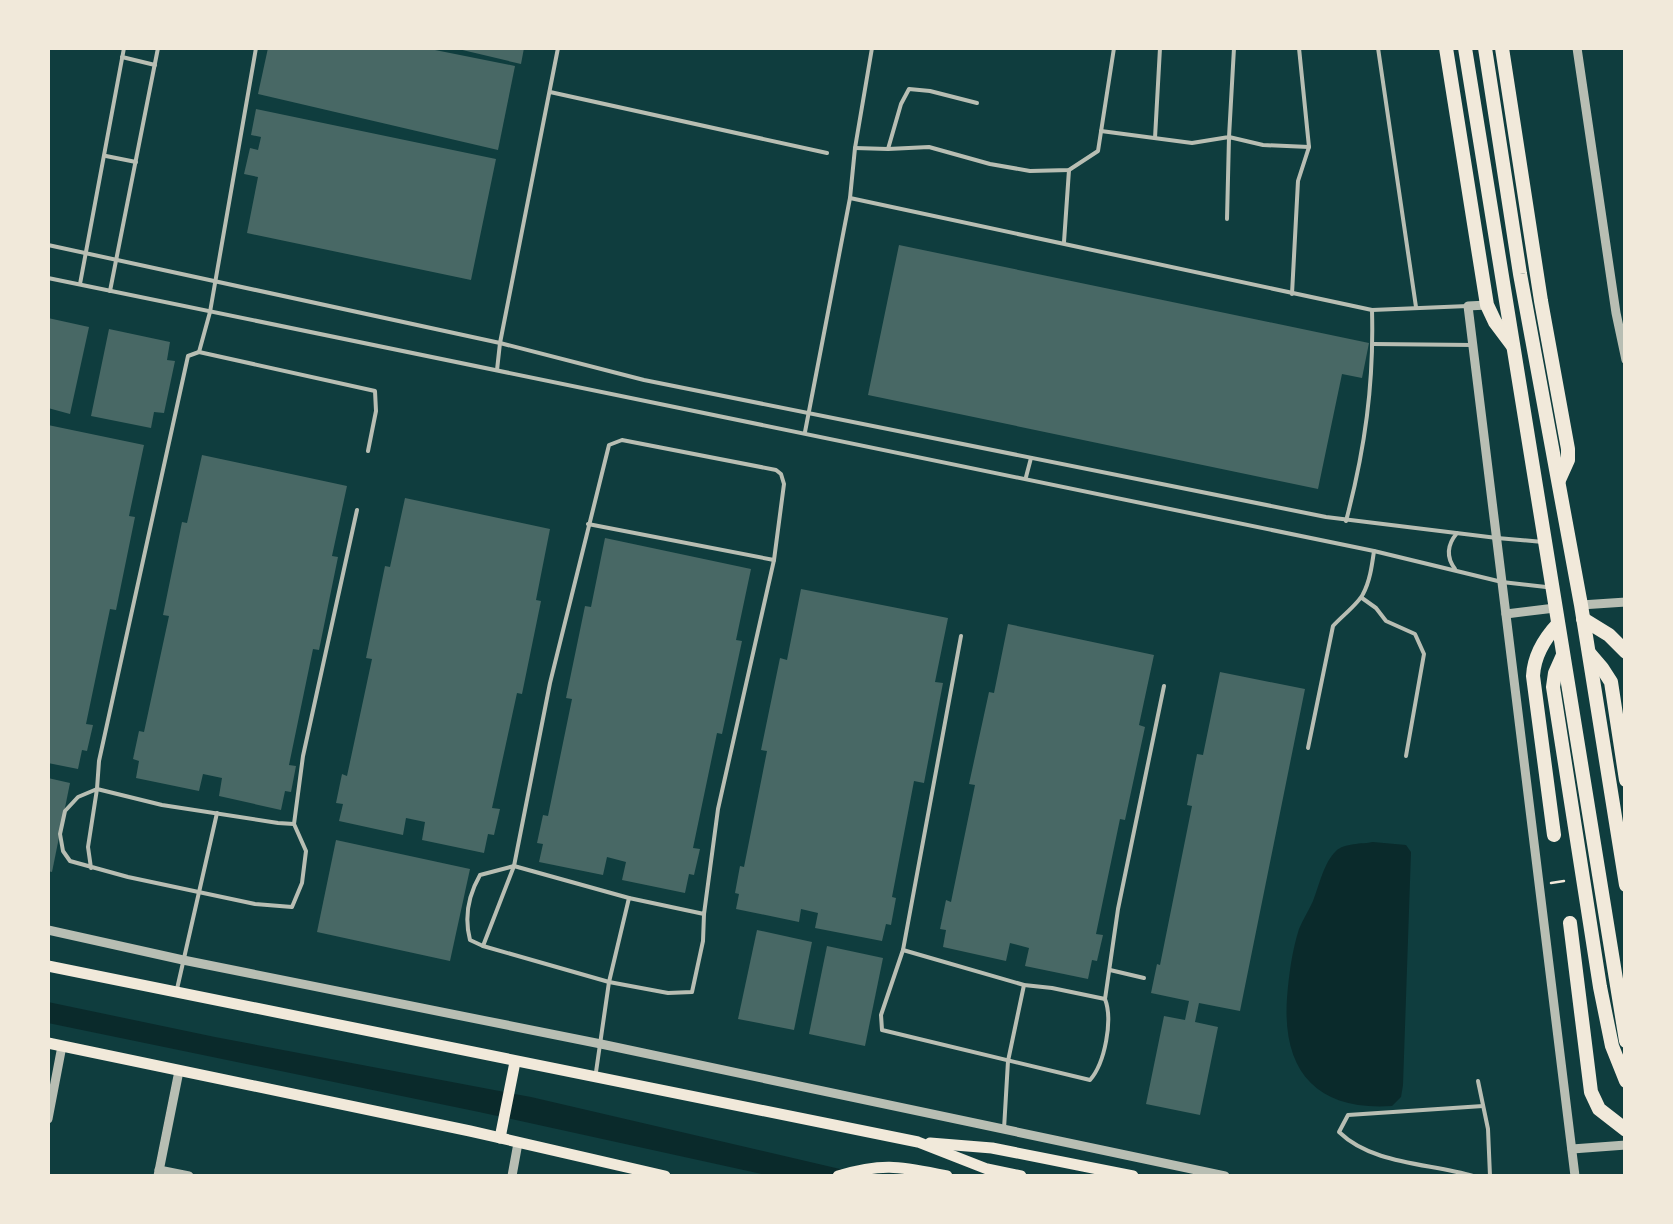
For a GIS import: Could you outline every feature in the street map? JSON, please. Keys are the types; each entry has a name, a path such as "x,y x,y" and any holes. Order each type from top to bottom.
{"highway":[{"path":"1446,48 1487,305 1514,347"},
{"path":"1465,48 1626,1041"},
{"path":"1484,48 1626,885"},
{"path":"1502,48 1540,301 1568,449 1559,481"},
{"path":"1487,305 1501,274"},
{"path":"1582,612 1626,652"},
{"path":"1554,835 1533,676 1544,639 1557,616"},
{"path":"1589,653 1611,682 1626,780"},
{"path":"1563,654 1553,687 1600,986 1612,1046 1626,1081"},
{"path":"1570,923 1592,1092 1600,1109 1626,1130"}],"main road":[{"path":"48,966 923,1144 992,1148 1133,1176"},
{"path":"48,1043 665,1176"},
{"path":"500,1138 515,1062"},
{"path":"923,1144 987,1169 1020,1176"},
{"path":"838,1176 895,1165 947,1176"}],"street":[{"path":"1577,48 1626,360"},
{"path":"1487,305 1468,306 1575,1176"},
{"path":"1582,612 1626,602"},
{"path":"1506,614 1557,616"},
{"path":"48,930 1225,1176"},
{"path":"48,1119 62,1046"},
{"path":"179,1071 158,1173 190,1176"},
{"path":"512,1176 518,1142"},
{"path":"1572,1149 1626,1145"}],"lane":[{"path":"80,285 124,48"},
{"path":"110,291 158,48"},
{"path":"198,352 210,312 256,48"},
{"path":"497,370 558,48"},
{"path":"804,433 850,198 872,48"},
{"path":"855,148 929,148 1030,171 1069,170 1098,151 1114,48"},
{"path":"1156,138 1160,48"},
{"path":"1227,219 1234,48"},
{"path":"1292,294 1298,180 1309,147 1299,48"},
{"path":"1378,48 1416,307"},
{"path":"122,57 155,65"},
{"path":"888,149 909,89 977,103"},
{"path":"550,92 827,153"},
{"path":"1101,131 1192,143 1228,137 1309,147"},
{"path":"104,156 136,162"},
{"path":"1064,242 1069,170"},
{"path":"850,198 1372,310 1468,306"},
{"path":"48,245 500,343 644,380 1346,521 1545,542"},
{"path":"48,278 1374,551 1502,582 1552,588"},
{"path":"1346,521 1362,460 1372,310"},
{"path":"1372,344 1473,344"},
{"path":"91,868 88,847 99,761 188,356 198,352 375,391 376,412 368,451"},
{"path":"484,946 514,866 550,683 609,446 622,440 776,470 784,484 774,560 722,792 702,941 692,992 668,994 609,982 484,946 470,940 467,927 472,889 480,875 514,866 704,914"},
{"path":"1026,479 1030,458"},
{"path":"294,824 162,805 98,789 78,797 66,811 60,834 63,851 70,861 91,868 254,904 292,907 302,882 306,851 294,824 304,756 357,510"},
{"path":"588,524 774,560"},
{"path":"1457,533 1448,553 1458,572"},
{"path":"1308,748 1333,626 1362,598 1374,551"},
{"path":"1362,598 1386,621 1415,634 1424,654 1406,756"},
{"path":"960,636 903,950 881,1015 882,1030 1008,1061 1090,1080 1100,1070 1110,1012 1106,999 1118,909 1164,686"},
{"path":"176,993 217,814"},
{"path":"595,1076 609,982 629,898"},
{"path":"903,950 1024,986 1106,999"},
{"path":"1109,970 1144,978"},
{"path":"1004,1130 1008,1061 1024,986"},
{"path":"1478,1081 1488,1129 1490,1176"},
{"path":"1473,1176 1384,1156 1352,1145 1339,1132 1348,1116 1483,1106"}],"water":[{"path":"1373,842 1406,845 1411,852 1403,1085 1401,1097 1392,1106 1343,1102 1324,1093 1298,1066 1287,1024 1294,946 1325,868 1339,848"},
{"path":"48,1002 531,1097 870,1176 771,1176 48,1023"}],"building":[{"path":"268,48 425,48 515,66 498,150 258,94"},
{"path":"454,48 524,48 521,64"},
{"path":"256,109 496,159 471,280 247,233 258,177 244,174 250,148 258,150 261,137 251,135"},
{"path":"899,245 1369,343 1362,378 1342,374 1318,489 868,395"},
{"path":"48,318 89,327 70,414 48,408"},
{"path":"109,329 170,342 167,360 175,361 164,413 154,412 151,428 91,416"},
{"path":"48,425 144,445 129,516 135,517 116,610 110,609 86,724 93,725 78,769 48,763"},
{"path":"202,455 347,486 332,556 338,557 319,650 313,649 289,765 296,766 291,792 285,791 281,810 219,796 222,778 203,774 199,791 136,778 139,761 133,759 139,731 144,732 169,616 163,615 182,522 187,523"},
{"path":"405,498 550,529 536,600 541,601 522,694 517,693 492,808 500,809 494,835 488,834 484,853 422,840 425,822 406,818 403,835 339,821 343,804 336,803 342,774 347,776 372,659 366,658 385,566 390,567"},
{"path":"605,538 751,569 736,640 742,641 722,734 717,733 693,848 700,849 685,893 622,880 626,862 607,857 603,875 539,862 543,844 537,843 543,815 548,816 572,699 566,698 585,606 591,607"},
{"path":"801,589 948,618 935,682 943,683 924,783 914,781 892,897 896,898 891,925 886,924 882,941 815,928 818,913 801,909 799,922 736,909 740,866 744,867 767,751 761,750 780,658 787,660"},
{"path":"1008,624 1154,655 1139,725 1145,727 1125,820 1120,819 1096,934 1103,935 1088,979 1025,966 1029,948 1010,943 1006,961 943,947 946,930 940,929 946,900 951,902 975,785 969,784"},
{"path":"1220,672 1305,689 1240,1011 1199,1003 1195,1022 1218,1027 1200,1115 1146,1104 1164,1016 1185,1020 1189,1001 1151,993 1192,806 1187,805 1197,754 1203,755"},
{"path":"48,778 70,783 52,872 48,871"},
{"path":"336,840 470,869 450,961 317,932"},
{"path":"757,930 812,942 794,1030 738,1019"},
{"path":"827,946 883,958 865,1046 809,1034"}]}
